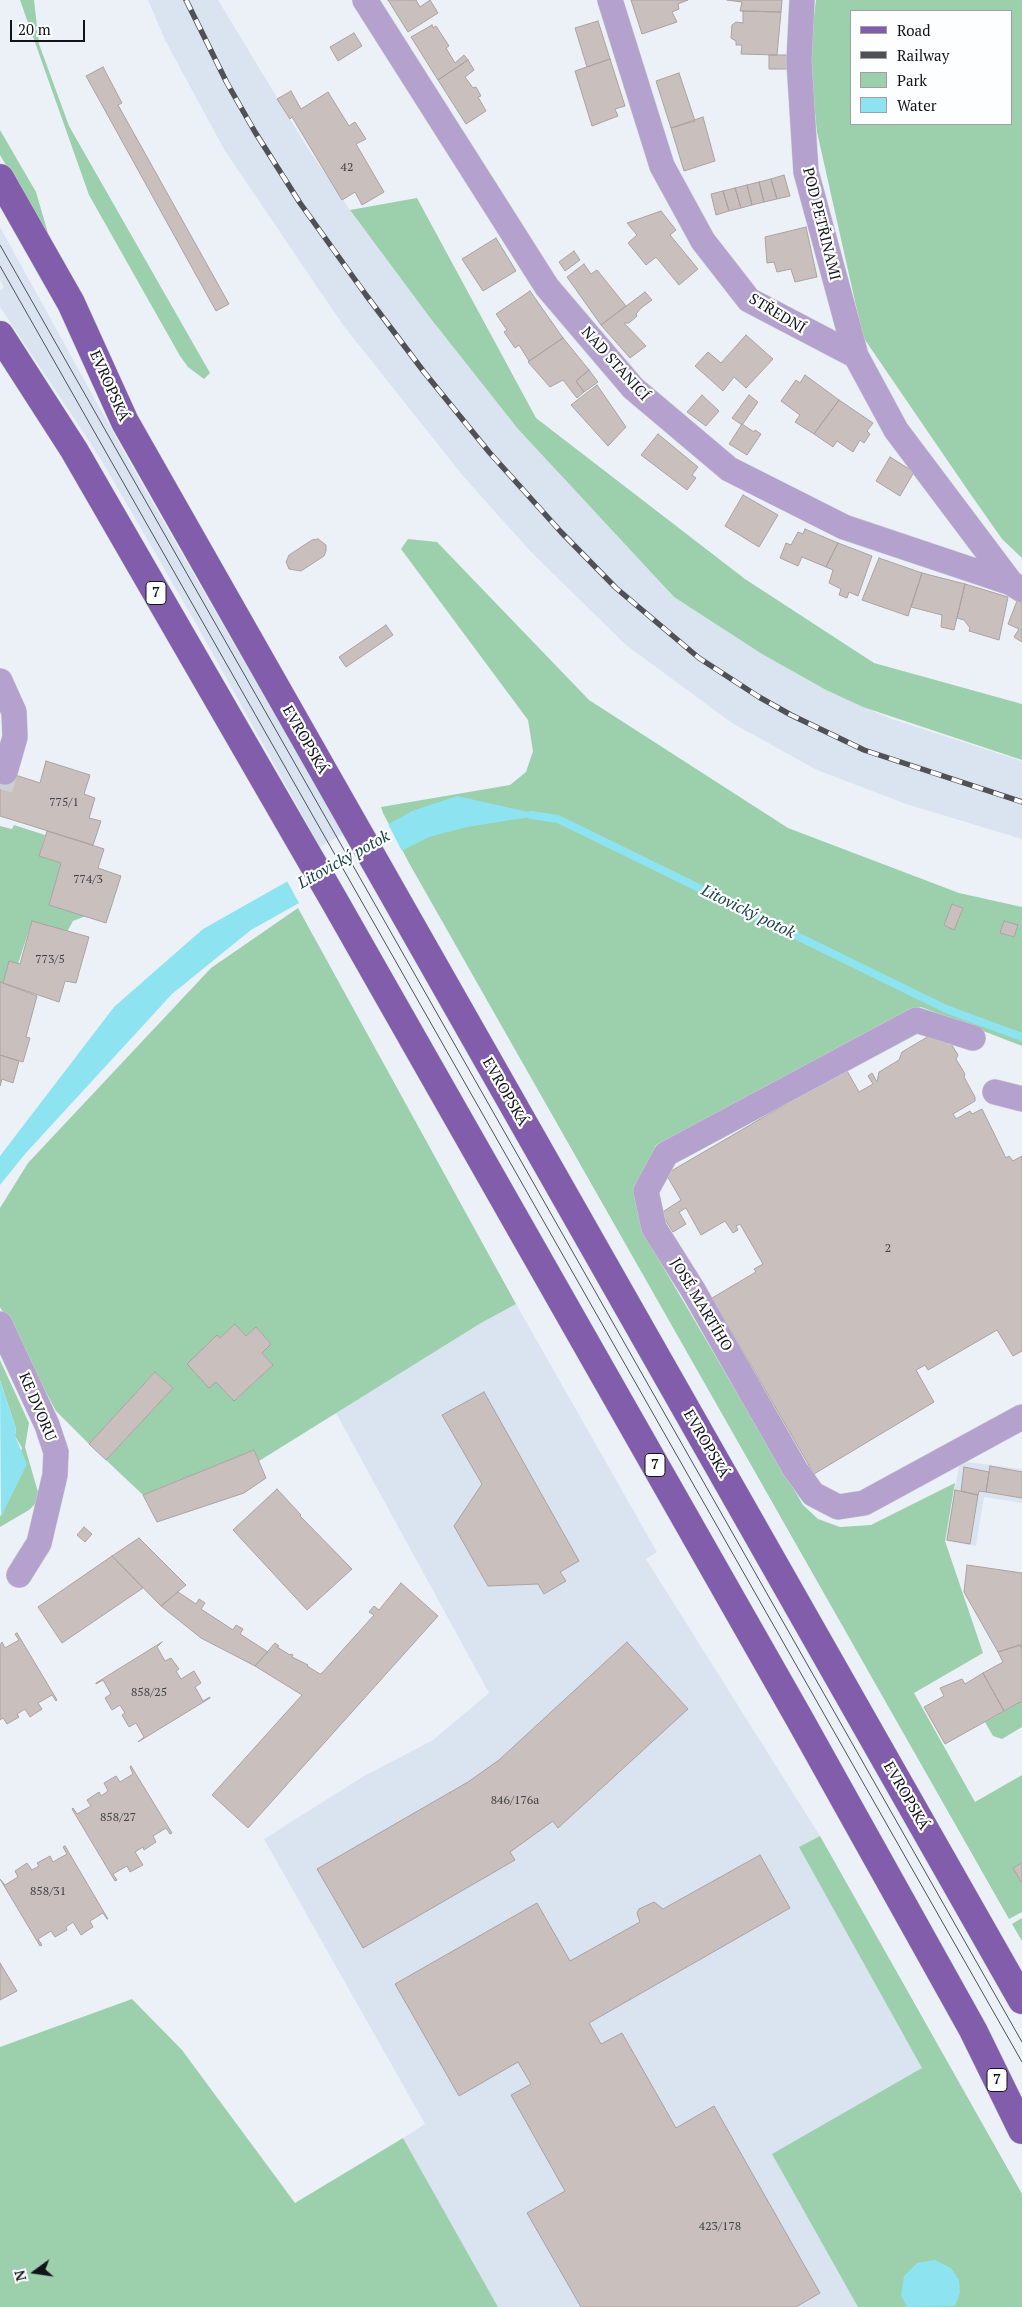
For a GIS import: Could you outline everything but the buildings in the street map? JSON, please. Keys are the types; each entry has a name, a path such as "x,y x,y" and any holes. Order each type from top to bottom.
{"main road":[{"name":"EVROPSKÁ","path":"0,178 72,303 125,422 1022,2000"},
{"name":"7","path":"0,335 74,450 307,854 799,1718 973,2030 1022,2130"}],"street":[{"name":"NAD STANICÍ","path":"365,0 548,287 633,388 729,470 844,527 1016,587"},
{"name":"STŘEDNÍ","path":"610,0 662,166 703,241 749,300 856,356"},
{"name":"POD PETŘINAMI","path":"802,0 799,61 806,172 856,356"},
{"path":"856,356 896,430 1016,587"},
{"path":"0,680 14,712 15,737 5,772"},
{"name":"JOSÉ MARTÍHO","path":"973,1038 916,1020 666,1154 646,1191 654,1228 693,1290 795,1469 813,1494 838,1507 864,1503 1022,1417"},
{"path":"995,1092 1022,1099"},
{"name":"KE DVORU","path":"0,1324 47,1425 56,1452 55,1475 39,1543 20,1576"}],"shaded area":[{"path":"148,0 218,0 307,147 350,210 431,319 518,429 674,597 762,654 826,690 889,718 1022,761 1022,839 906,804 817,770 732,723 626,645 531,552 463,476 343,325 225,151 165,40"},
{"path":"0,227 135,472 343,834 320,847 199,629 99,456 0,307 0,290 4,287 0,280"},
{"path":"516,1304 657,1552 646,1559 820,1836 1022,2194 1022,2307 498,2307 403,2138 425,2124 264,1839 364,1776 433,1740 489,1693 336,1413 481,1323"},
{"path":"960,1461 1022,1469 1022,1503 984,1497 976,1546 945,1541"}],"green space":[{"path":"20,0 34,0 39,44 69,126 210,373 204,379 188,367 180,356 89,195"},
{"path":"816,0 1022,0 1022,558 1002,539 863,337 817,132 809,55"},
{"path":"0,130 36,192 50,240 0,155"},
{"path":"417,198 536,418 745,579 874,663 1022,704 1022,760 863,707 826,690 762,654 674,597 518,429 431,319 350,210"},
{"path":"408,539 437,542 589,700 788,828 959,893 1022,907 1022,1046 921,1007 656,1145 636,1189 642,1231 803,1505 818,1519 840,1527 871,1525 955,1483 945,1541 983,1653 914,1693 975,1802 1022,1775 1022,1863 1014,1868 1022,1883 1022,1912 1009,1919 409,863 383,813 381,807 510,785 526,772 533,751 528,720 401,549","holes":["953,904 963,908 954,929 944,925","1004,921 1017,925 1014,937 1000,933"]},
{"path":"14,825 45,835 39,856 61,863 49,905 86,916 73,921 67,932 32,921 18,964 9,962 3,983 0,982 0,826 12,829"},
{"path":"298,908 516,1304 481,1323 259,1461 254,1450 143,1495 106,1460 173,1388 155,1372 89,1444 56,1411 0,1307 0,1208 28,1163 211,968","holes":["235,1324 246,1336 256,1327 271,1344 262,1353 273,1365 234,1401 216,1382 217,1336 220,1338"]},
{"path":"0,1360 29,1423 25,1447 40,1499 29,1510 0,1527 0,1517 22,1448 15,1436 16,1429 0,1380"},
{"path":"1022,1701 1022,1727 1002,1739 993,1736 985,1722"},
{"path":"820,1836 1022,2194 1022,2307 858,2307 772,2154 922,2068 799,1847"},
{"path":"1022,1918 1022,1941 1012,1924"},
{"path":"132,1999 182,2050 295,2203 403,2138 498,2307 0,2307 0,2047"}],"water":[{"path":"457,796 542,815 467,827 429,837 301,902 251,930 172,994 25,1154 0,1185 0,1156 114,1007 203,929 412,811"},
{"path":"0,1380 16,1429 15,1436 27,1464 1,1517"},
{"path":"935,2260 951,2268 959,2280 960,2293 955,2306 907,2307 901,2295 904,2276 917,2263"}],"pier":[{"path":"387,822 403,853 300,905 286,879"}],"waterway":[{"name":"Litovický potok","path":"531,815 558,819 946,1009 1022,1037"}],"tunnel":[{"path":"0,789 5,772"}],"tram line":[{"path":"0,245 1022,2042"},
{"path":"0,266 1022,2062"}],"railway":[{"path":"186,0 227,83 255,132 300,203 366,295 424,372 489,452 561,532 616,588 699,658 759,697 791,715 864,750 1022,802"}]}
